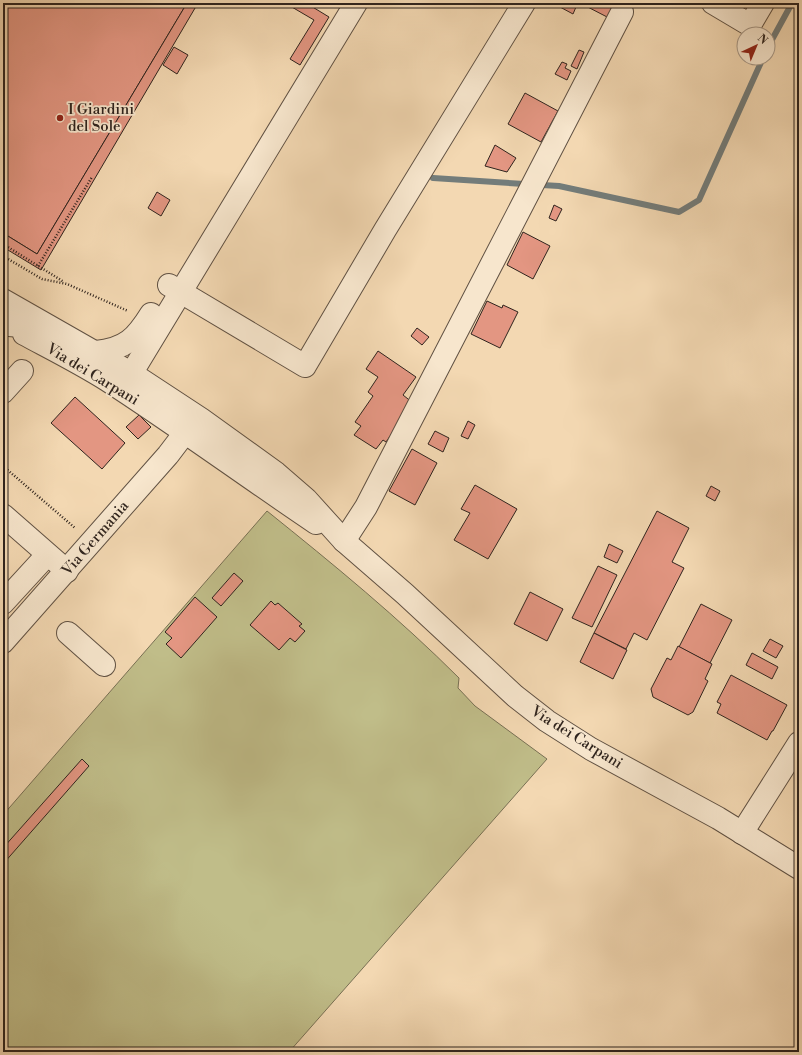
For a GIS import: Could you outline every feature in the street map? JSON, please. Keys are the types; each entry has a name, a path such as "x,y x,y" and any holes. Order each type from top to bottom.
{"street":[{"path":"96,352 116,348 134,338 175,288 198,264 317,65 356,3"},
{"path":"175,288 305,366 385,230 524,3"},
{"path":"713,3 750,25 762,3"},
{"path":"344,541 366,507 622,12"},
{"path":"131,373 175,288"},
{"name":"Via dei Carpani","path":"3,300 131,373 183,422 291,506 344,541"},
{"name":"Via dei Carpani","path":"6,324 36,328 123,380 127,380 131,373"},
{"name":"Via dei Carpani","path":"6,324 276,473 306,499 344,541 405,594 503,685 537,714 561,731 591,749 707,812 799,868"},
{"path":"3,392 22,371"},
{"name":"Via Germania","path":"3,642 168,455 183,422"},
{"path":"3,515 67,571"},
{"path":"5,596 47,555"},
{"path":"68,633 104,665"},
{"path":"742,833 799,743"}],"path":[{"path":"38,266 92,177"},
{"path":"3,244 66,284 135,314"},
{"path":"3,256 42,279 66,284"},
{"path":"3,466 80,532"}],"shaded area":[{"path":"267,511 413,634 459,678 458,688 475,706 547,759 289,1052 3,1052 3,815"}],"building":[{"name":"I Giardini del Sole","path":"3,3 187,3 37,254 3,233"},
{"path":"187,3 198,3 41,270 3,247 3,233 37,254"},
{"path":"285,3 306,3 329,17 300,65 290,59 314,20"},
{"path":"563,3 568,3 576,7 573,14 560,7"},
{"path":"580,3 616,3 609,18"},
{"path":"174,47 188,55 177,74 163,65"},
{"path":"579,50 584,52 577,69 571,66"},
{"path":"562,62 567,64 565,68 571,71 567,80 555,74"},
{"path":"525,93 558,111 541,142 508,124"},
{"path":"495,145 516,158 507,172 485,166"},
{"path":"157,192 170,200 161,216 148,208"},
{"path":"554,205 562,209 556,221 549,218"},
{"path":"523,232 550,246 533,279 507,265"},
{"path":"487,301 502,308 503,305 518,312 500,348 471,334"},
{"path":"417,328 429,337 422,345 411,336"},
{"path":"378,351 416,377 403,395 413,403 386,442 383,440 376,449 354,435 361,426 355,422 373,396 368,392 378,377 366,369"},
{"path":"75,397 125,443 102,469 51,423"},
{"path":"139,415 151,427 138,439 126,427"},
{"path":"468,421 475,425 468,439 461,436"},
{"path":"435,431 449,438 443,452 428,444"},
{"path":"412,449 437,463 415,505 389,491"},
{"path":"475,485 517,509 488,559 454,540 470,513 461,509"},
{"path":"711,486 720,491 715,501 706,496"},
{"path":"657,511 689,528 672,562 684,568 647,640 634,633 626,649 594,633"},
{"path":"609,544 623,551 617,563 604,557"},
{"path":"598,566 617,575 592,627 572,618"},
{"path":"234,573 243,581 221,606 212,598"},
{"path":"530,592 563,609 547,641 514,624"},
{"path":"195,597 217,617 181,658 166,644 172,638 165,632"},
{"path":"271,601 275,605 278,603 302,624 299,626 305,631 295,642 290,638 279,650 250,625"},
{"path":"701,604 732,620 710,663 679,647"},
{"path":"594,633 627,650 613,679 580,662"},
{"path":"770,639 783,646 776,658 763,651"},
{"path":"678,646 712,664 705,679 708,681 693,712 688,715 653,697 651,689 667,658 671,660"},
{"path":"752,653 778,667 772,679 746,665"},
{"path":"731,675 787,705 767,740 717,713 721,704 717,702"},
{"path":"82,759 89,766 3,864 3,848"}],"waterway":[{"path":"776,32 792,3"},
{"path":"542,185 559,186 679,212 699,200 759,66"},
{"path":"433,178 524,184"}],"place":[{"name":"I Giardini del Sole","path":"60,118"}]}
